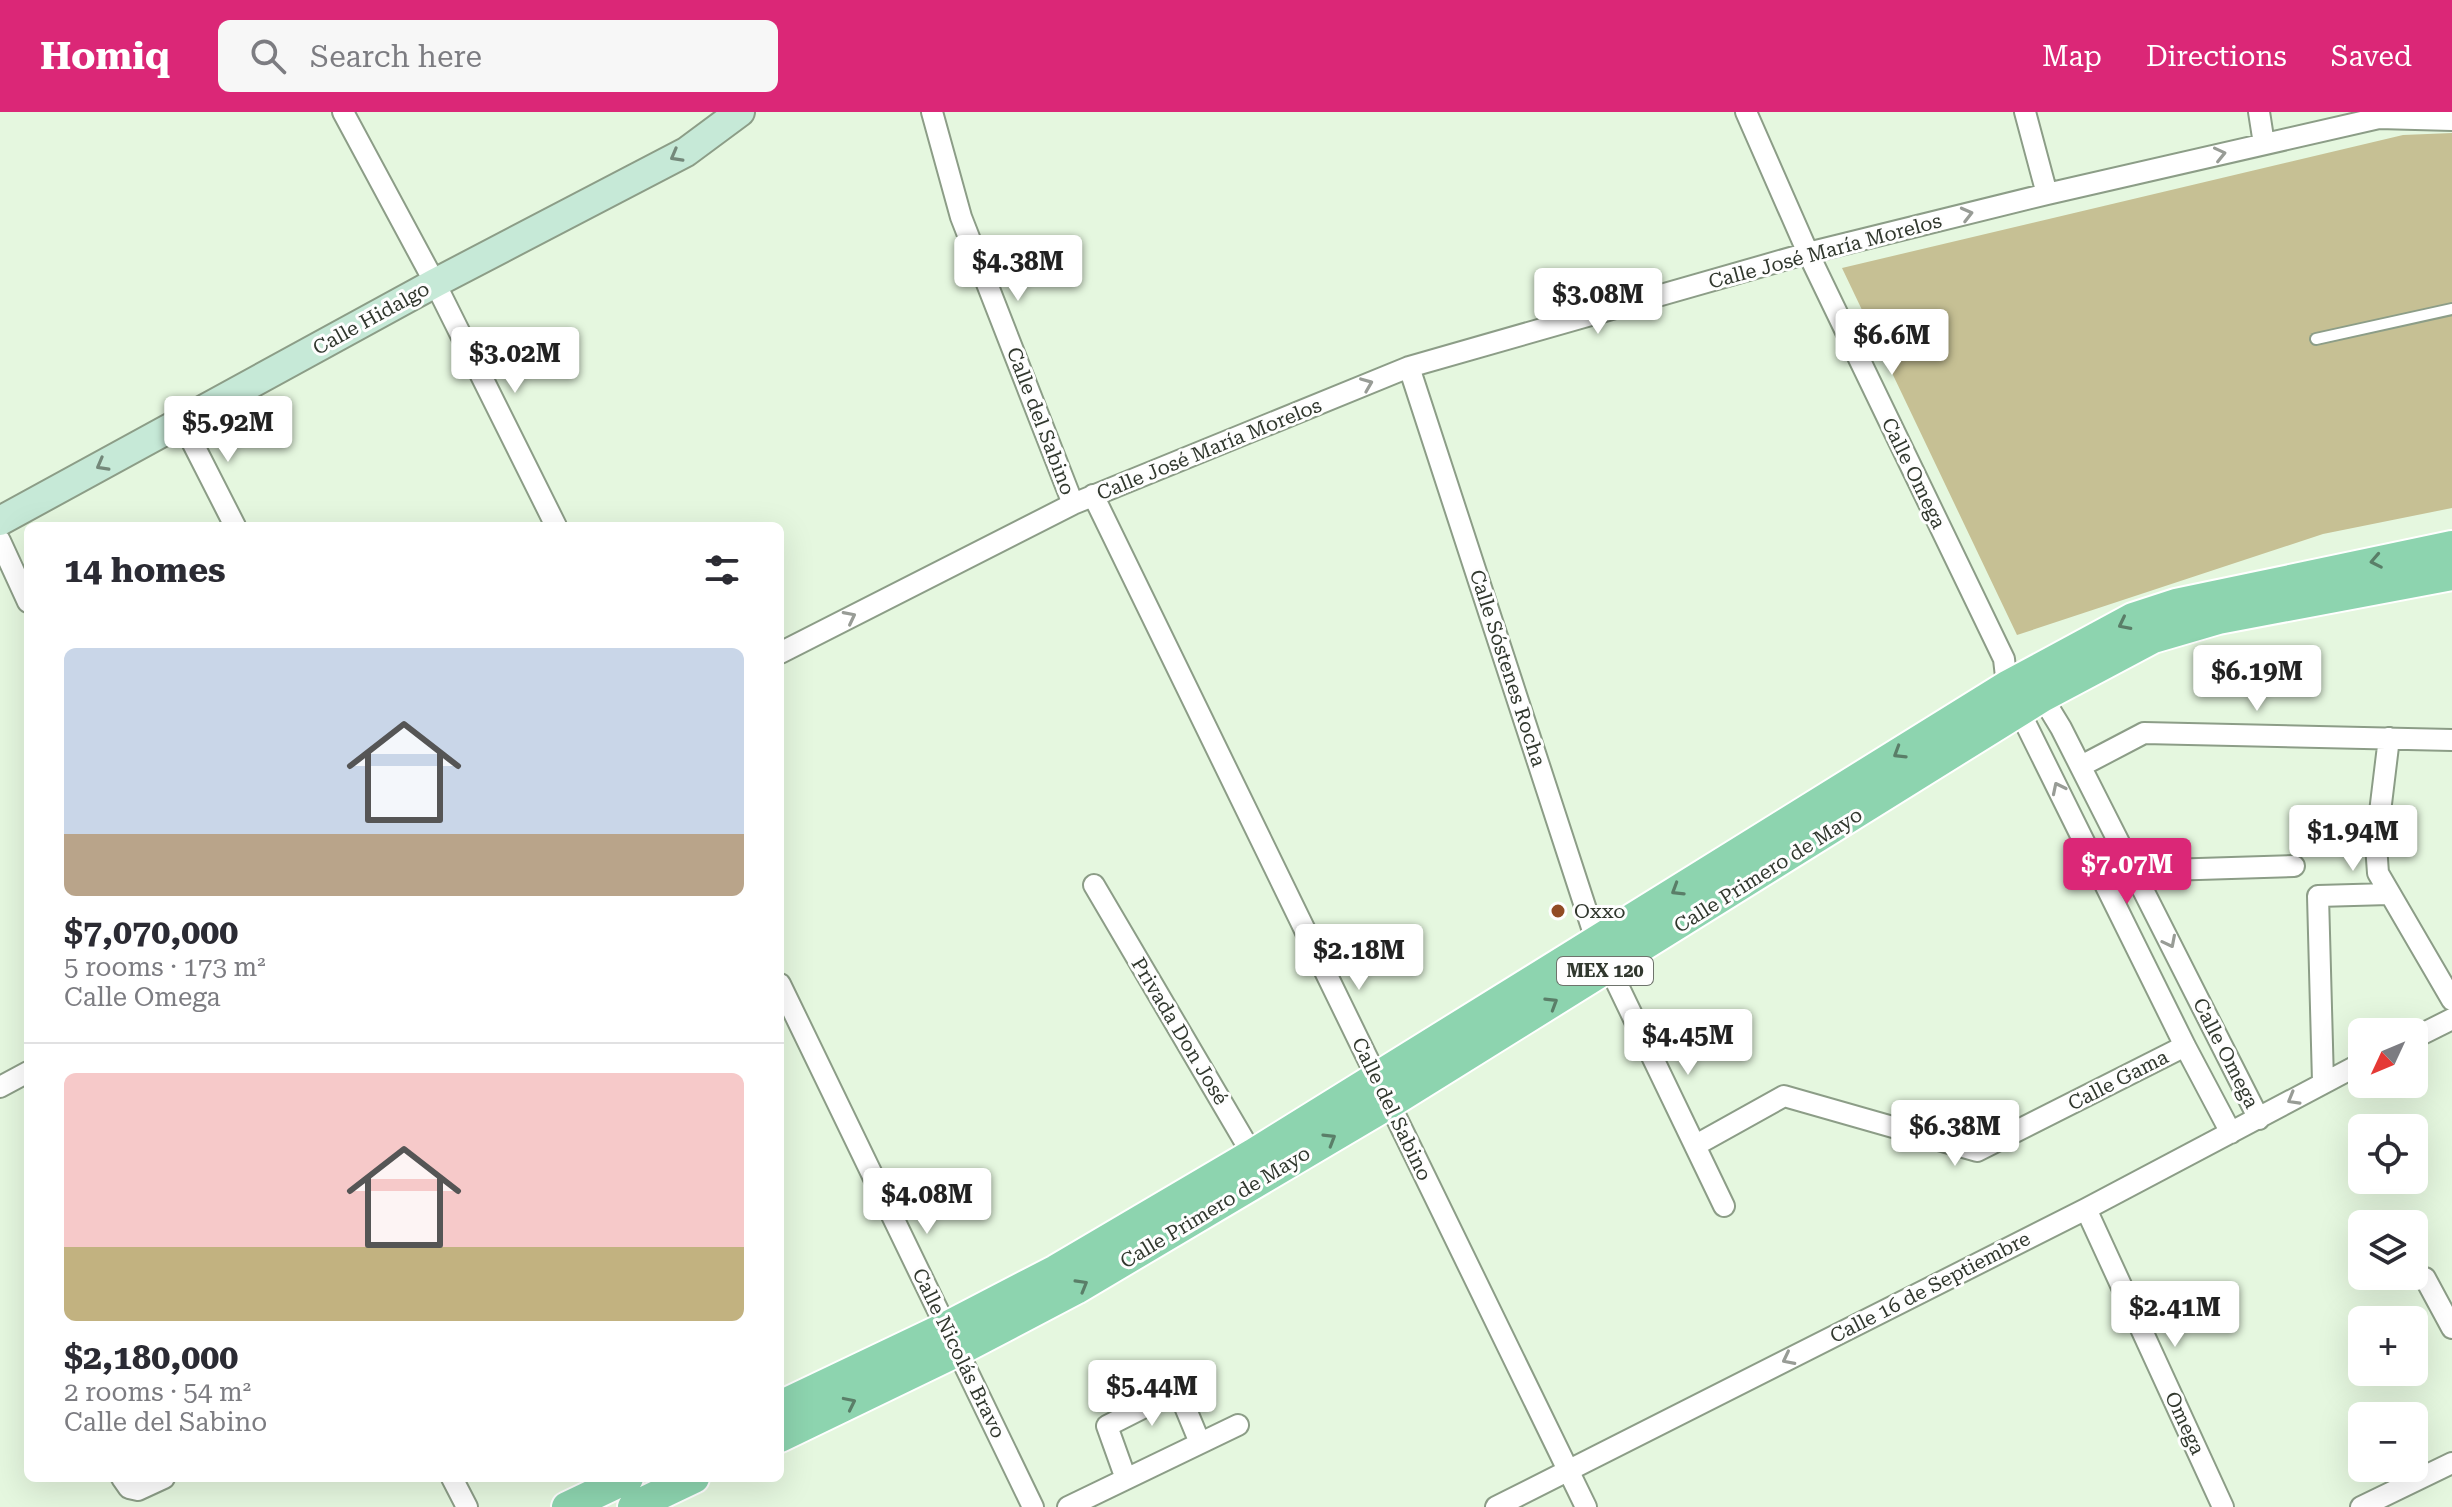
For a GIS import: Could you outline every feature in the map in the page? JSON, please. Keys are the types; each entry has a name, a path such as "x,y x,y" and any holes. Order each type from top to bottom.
{"main road":[{"name":"Calle Primero de Mayo","path":"1383,1090 1596,940 2133,618 2176,604 2452,546"},
{"name":"Calle Primero de Mayo","path":"784,1404 1076,1289 1259,1166 1383,1090 1610,968 2021,686 2153,638 2218,619 2452,575"},
{"name":"Calle Primero de Mayo","path":"784,1435 951,1339"},
{"path":"567,1507 620,1482"},
{"path":"633,1507 686,1482"}],"street":[{"path":"343,112 435,283 554,522"},
{"name":"Calle Hidalgo","path":"0,521 435,283 686,152 740,112"},
{"name":"Calle del Sabino","path":"932,112 961,217 1073,504"},
{"name":"Calle Omega","path":"1746,112 1808,253 2021,686 2185,1046 2231,1133"},
{"path":"2025,112 2047,194"},
{"path":"2259,112 2264,144"},
{"name":"Calle José María Morelos","path":"784,651 1073,504 1409,367 1808,253 2047,194 2379,118 2452,120"},
{"name":"Calle Sóstenes Rocha","path":"1409,367 1596,940 1724,1206"},
{"path":"182,422 233,522"},
{"name":"Calle del Sabino","path":"1093,495 1586,1507"},
{"path":"0,541 24,593"},
{"name":"Calle Omega","path":"2021,686 2081,766 2259,1119"},
{"path":"2081,766 2144,733 2452,740"},
{"path":"2389,738 2376,845 2378,873 2452,1000"},
{"path":"2134,871 2294,866"},
{"name":"Privada Don José","path":"1094,885 1259,1166"},
{"path":"2323,1082 2318,896 2389,894"},
{"name":"Calle Nicolás Bravo","path":"784,992 1033,1507"},
{"path":"2428,1031 2452,1019"},
{"name":"Calle Gama","path":"1696,1145 1784,1096 1977,1151 2185,1046"},
{"name":"Calle 16 de Septiembre","path":"1496,1507 2086,1209 2348,1070"},
{"path":"0,1087 24,1074"},
{"name":"Omega","path":"2086,1209 2223,1507"},
{"path":"2428,1284 2452,1328"},
{"path":"1126,1479 1107,1426 1178,1390 1200,1443"},
{"path":"1068,1507 1238,1425"},
{"path":"2361,1507 2452,1463"},
{"path":"125,1482 129,1488 142,1489 156,1482"},
{"path":"454,1482 467,1507"}],"lane":[{"path":"2316,339 2452,309"}],"shaded area":[{"path":"2452,133 2452,508 2323,534 2017,635 1842,268 2403,135"}],"place":[{"name":"Oxxo","path":"1558,911"}]}
